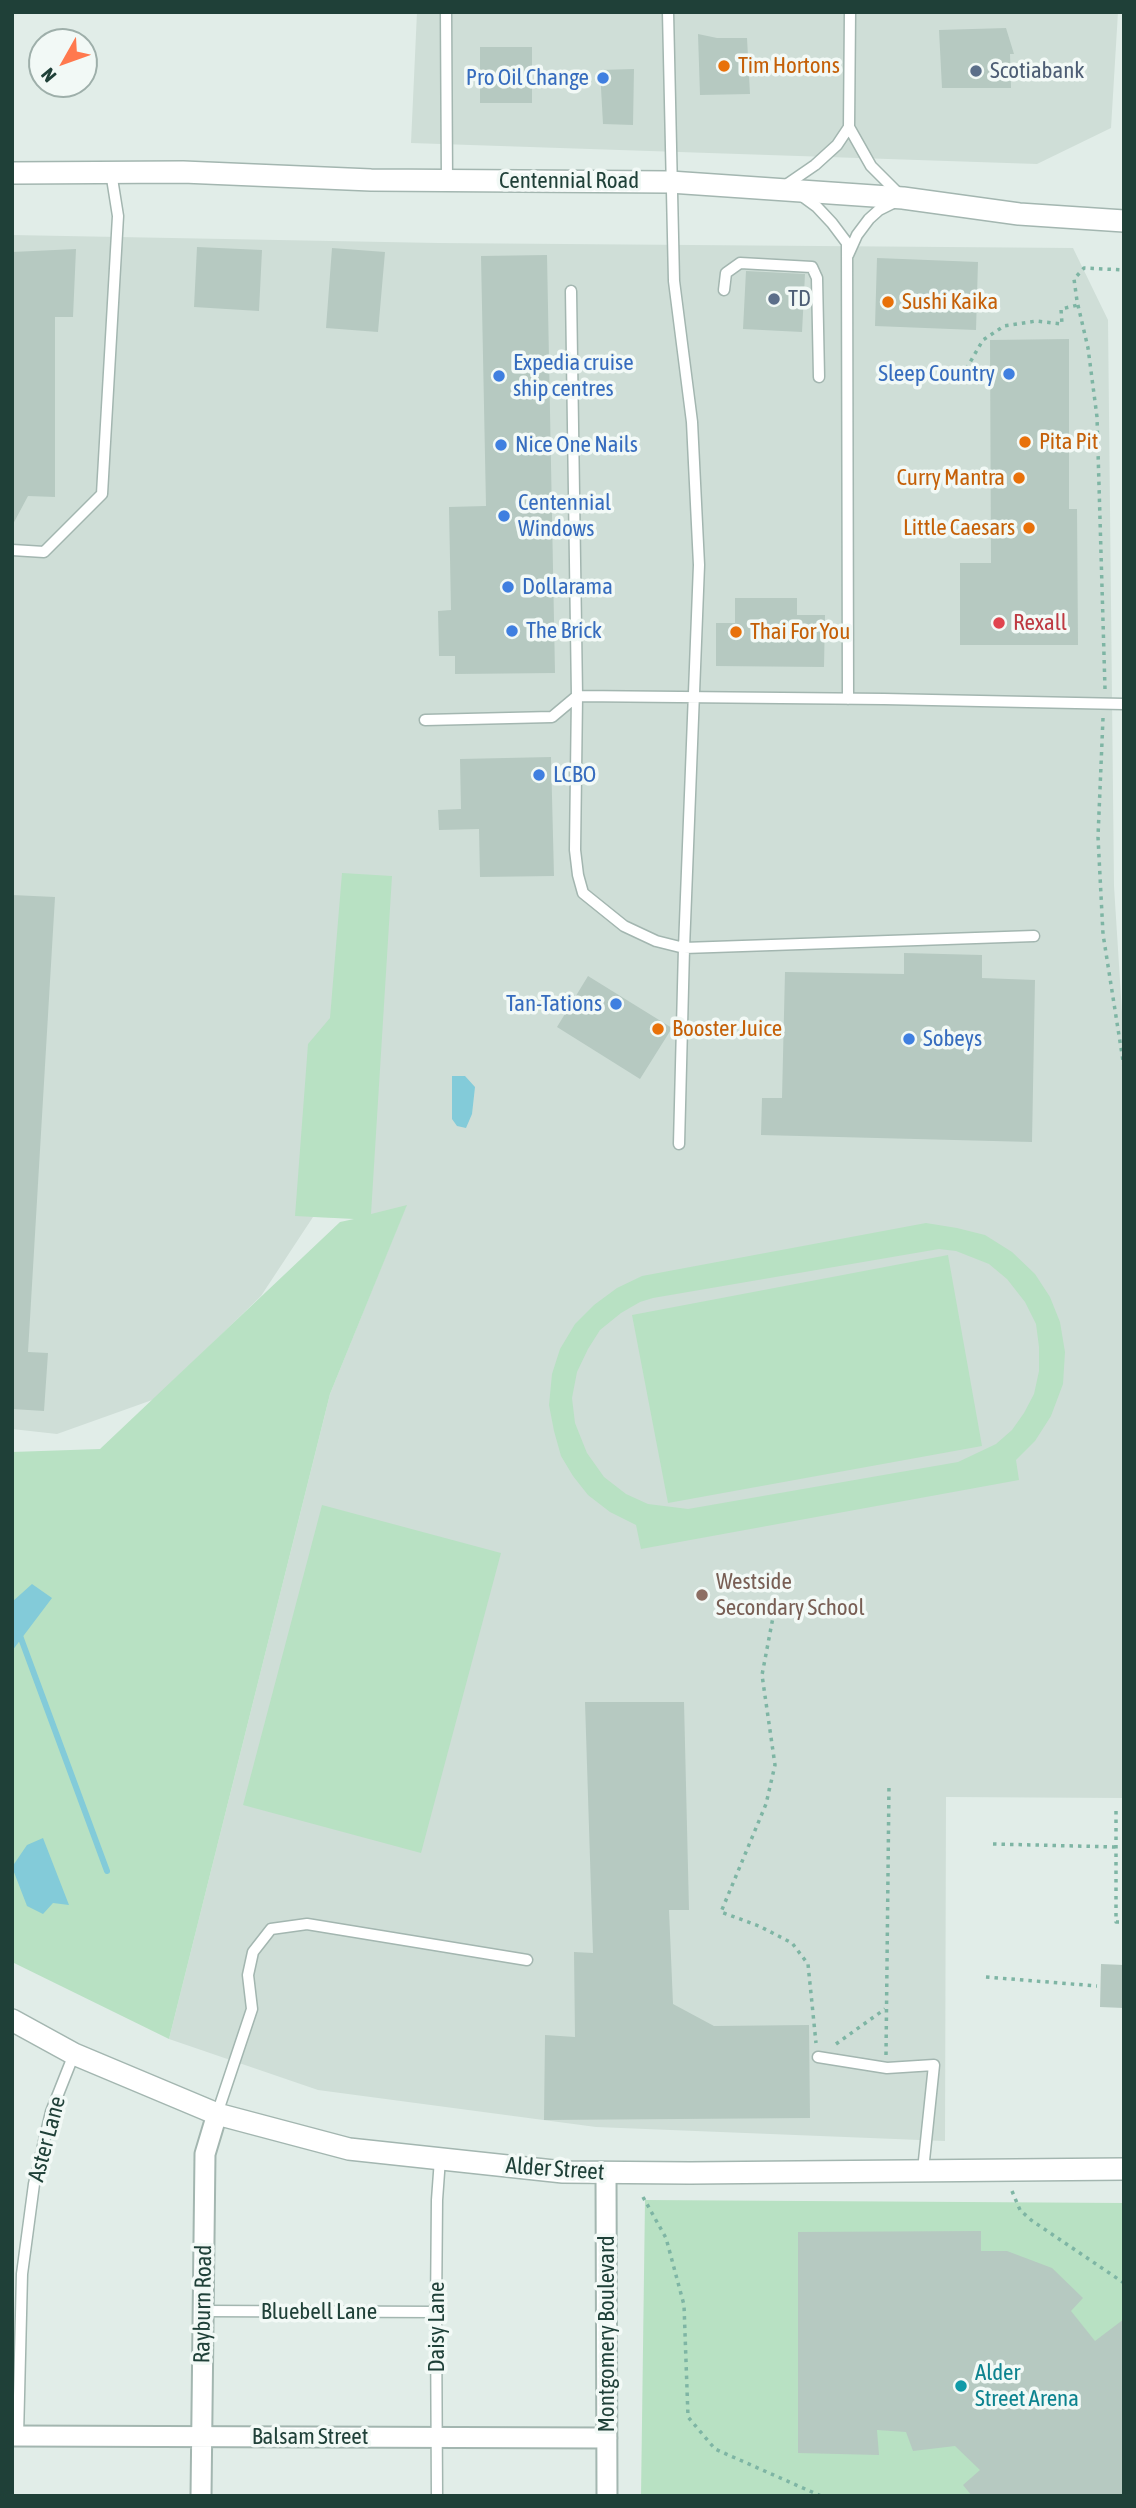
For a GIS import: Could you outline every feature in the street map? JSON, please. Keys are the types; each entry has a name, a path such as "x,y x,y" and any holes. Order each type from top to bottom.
{"street":[{"name":"Centennial Road","path":"12,173 111,172 447,181 670,182 903,198 1018,214 1124,221"},
{"name":"Alder Street","path":"12,2020 74,2054 216,2114 348,2149 563,2172 1124,2169"},
{"name":"Rayburn Road","path":"201,2496 205,2154 216,2114"},
{"name":"Montgomery Boulevard","path":"607,2172 607,2496"},
{"name":"Balsam Street","path":"15,2436 607,2438"}],"lane":[{"path":"446,12 447,181"},
{"path":"668,12 674,281 692,422 699,565 684,948 680,1144"},
{"path":"846,259 857,235 869,219 879,210 903,198 871,166 849,127 850,12"},
{"path":"848,699 847,243 840,231 817,207 786,190 837,145 849,127"},
{"path":"12,550 44,552 102,494 118,216 111,172"},
{"path":"724,290 726,273 740,263 812,267 817,278 819,377"},
{"path":"571,291 577,696 575,850 583,892 624,926 656,941 684,948 1034,936"},
{"path":"425,720 552,717 577,696 1124,704"},
{"path":"216,2114 252,2008 247,1975 253,1952 271,1929 307,1924 527,1959"},
{"name":"Aster Lane","path":"15,2436 22,2274 34,2184 51,2112 74,2054"},
{"path":"818,2057 887,2068 934,2065 923,2171"},
{"name":"Daisy Lane","path":"437,2496 436,2312 440,2159"},
{"name":"Bluebell Lane","path":"202,2311 436,2312"}],"path":[{"path":"1124,270 1084,268 1074,279 1088,348 1097,417 1104,704 1098,837 1103,934 1124,1067"},
{"path":"962,376 983,340 1004,326 1036,321 1062,324 1061,309 1078,305"},
{"path":"774,1612 762,1675 775,1765 766,1804 721,1912 759,1926 792,1943 808,1964 818,2057 886,2009"},
{"path":"887,2068 889,1784"},
{"path":"1116,1811 1116,1922 1124,1922"},
{"path":"993,1844 1116,1847"},
{"path":"986,1977 1097,1986"},
{"path":"1003,2170 1020,2210 1124,2283"},
{"path":"643,2197 666,2238 684,2305 688,2417 715,2449 821,2496"}],"shaded area":[{"path":"417,12 1118,12 1111,128 1037,164 411,143"},
{"path":"12,235 438,243 1073,248 1108,320 1114,886 1124,1044 1124,1798 946,1797 945,2141 596,2127 318,2090 169,2039 330,1394 406,1206 371,1218 313,1217 261,1296 155,1399 57,1434 12,1429"}],"green space":[{"path":"342,873 392,876 371,1214 407,1205 330,1394 169,2039 12,1962 12,1452 100,1449 340,1222 354,1219 295,1216 308,1044 330,1018"},
{"path":"926,1223 985,1235 1012,1252 1035,1274 1050,1297 1060,1322 1065,1352 1063,1384 1051,1416 1035,1441 1016,1460 1019,1480 641,1549 636,1525 610,1512 588,1495 573,1476 561,1456 549,1405 552,1374 560,1349 575,1324 617,1288 642,1276","holes":["939,1249 956,1251 989,1264 1007,1279 1025,1302 1036,1324 1039,1371 1034,1394 1012,1430 996,1444 958,1462 688,1509 648,1504 626,1494 604,1477 587,1453 575,1423 572,1398 577,1372 600,1330 640,1302"]},
{"path":"948,1255 982,1446 668,1503 632,1315"},
{"path":"322,1505 501,1553 421,1853 243,1805"},
{"path":"645,2200 1124,2203 1124,2496 641,2496"}],"water":[{"path":"452,1076 465,1076 475,1087 472,1114 466,1128 457,1126 452,1119"},
{"path":"32,1584 52,1598 12,1651 12,1602"},
{"path":"43,1838 69,1905 53,1903 43,1914 27,1906 12,1867 27,1845"}],"building":[{"name":"Scotiabank","path":"1006,28 1014,54 1010,54 1011,88 942,88 939,30"},
{"name":"Tim Hortons","path":"698,34 717,38 747,38 750,94 700,95"},
{"path":"480,47 532,47 532,103 480,103"},
{"path":"634,69 633,125 603,124 600,70"},
{"path":"197,247 262,250 259,311 194,307"},
{"path":"332,248 385,252 378,332 326,328"},
{"path":"76,249 73,317 55,317 55,497 28,496 12,526 12,252"},
{"path":"547,255 555,673 455,674 455,656 439,656 438,611 451,610 449,507 486,506 481,256"},
{"path":"877,258 978,262 976,330 875,326"},
{"name":"TD","path":"746,271 805,274 802,332 743,329"},
{"path":"1069,339 1069,509 1077,509 1078,645 960,645 960,563 991,563 990,340"},
{"path":"735,598 797,598 797,615 825,615 824,667 716,666 716,623 735,623"},
{"path":"551,757 554,876 480,877 479,829 439,830 438,810 461,809 460,759"},
{"path":"12,895 55,897 28,1352 48,1353 44,1411 12,1409"},
{"name":"Sobeys","path":"904,953 982,955 982,978 1035,980 1032,1142 761,1135 762,1098 782,1098 785,972 904,974"},
{"path":"588,976 672,1028 640,1079 557,1027"},
{"path":"585,1702 684,1702 689,1910 669,1910 673,2004 714,2026 809,2025 810,2118 544,2120 545,2035 575,2037 574,1952 593,1953"},
{"path":"1101,1964 1124,1965 1124,2008 1100,2007"},
{"name":"Alder Street Arena","path":"981,2231 981,2251 1007,2251 1052,2268 1083,2298 1071,2311 1095,2341 1124,2319 1124,2496 972,2496 963,2485 980,2470 955,2446 913,2451 906,2432 877,2430 879,2455 798,2453 798,2232"}],"waterway":[{"path":"19,1633 107,1871"}],"place":[{"name":"Tim Hortons","path":"724,66"},
{"name":"Scotiabank","path":"976,71"},
{"name":"Pro Oil Change","path":"603,78"},
{"name":"TD","path":"774,299"},
{"name":"Sushi Kaika","path":"888,302"},
{"name":"Sleep Country","path":"1009,374"},
{"name":"Expedia cruise ship centres","path":"499,376"},
{"name":"Pita Pit","path":"1025,442"},
{"name":"Nice One Nails","path":"501,445"},
{"name":"Curry Mantra","path":"1019,478"},
{"name":"Centennial Windows","path":"504,516"},
{"name":"Little Caesars","path":"1029,528"},
{"name":"Dollarama","path":"508,587"},
{"name":"Rexall","path":"999,623"},
{"name":"The Brick","path":"512,631"},
{"name":"Thai For You","path":"736,632"},
{"name":"LCBO","path":"539,775"},
{"name":"Tan-Tations","path":"616,1004"},
{"name":"Booster Juice","path":"658,1029"},
{"name":"Sobeys","path":"909,1039"},
{"name":"Westside Secondary School","path":"702,1595"},
{"name":"Alder Street Arena","path":"961,2386"}]}
